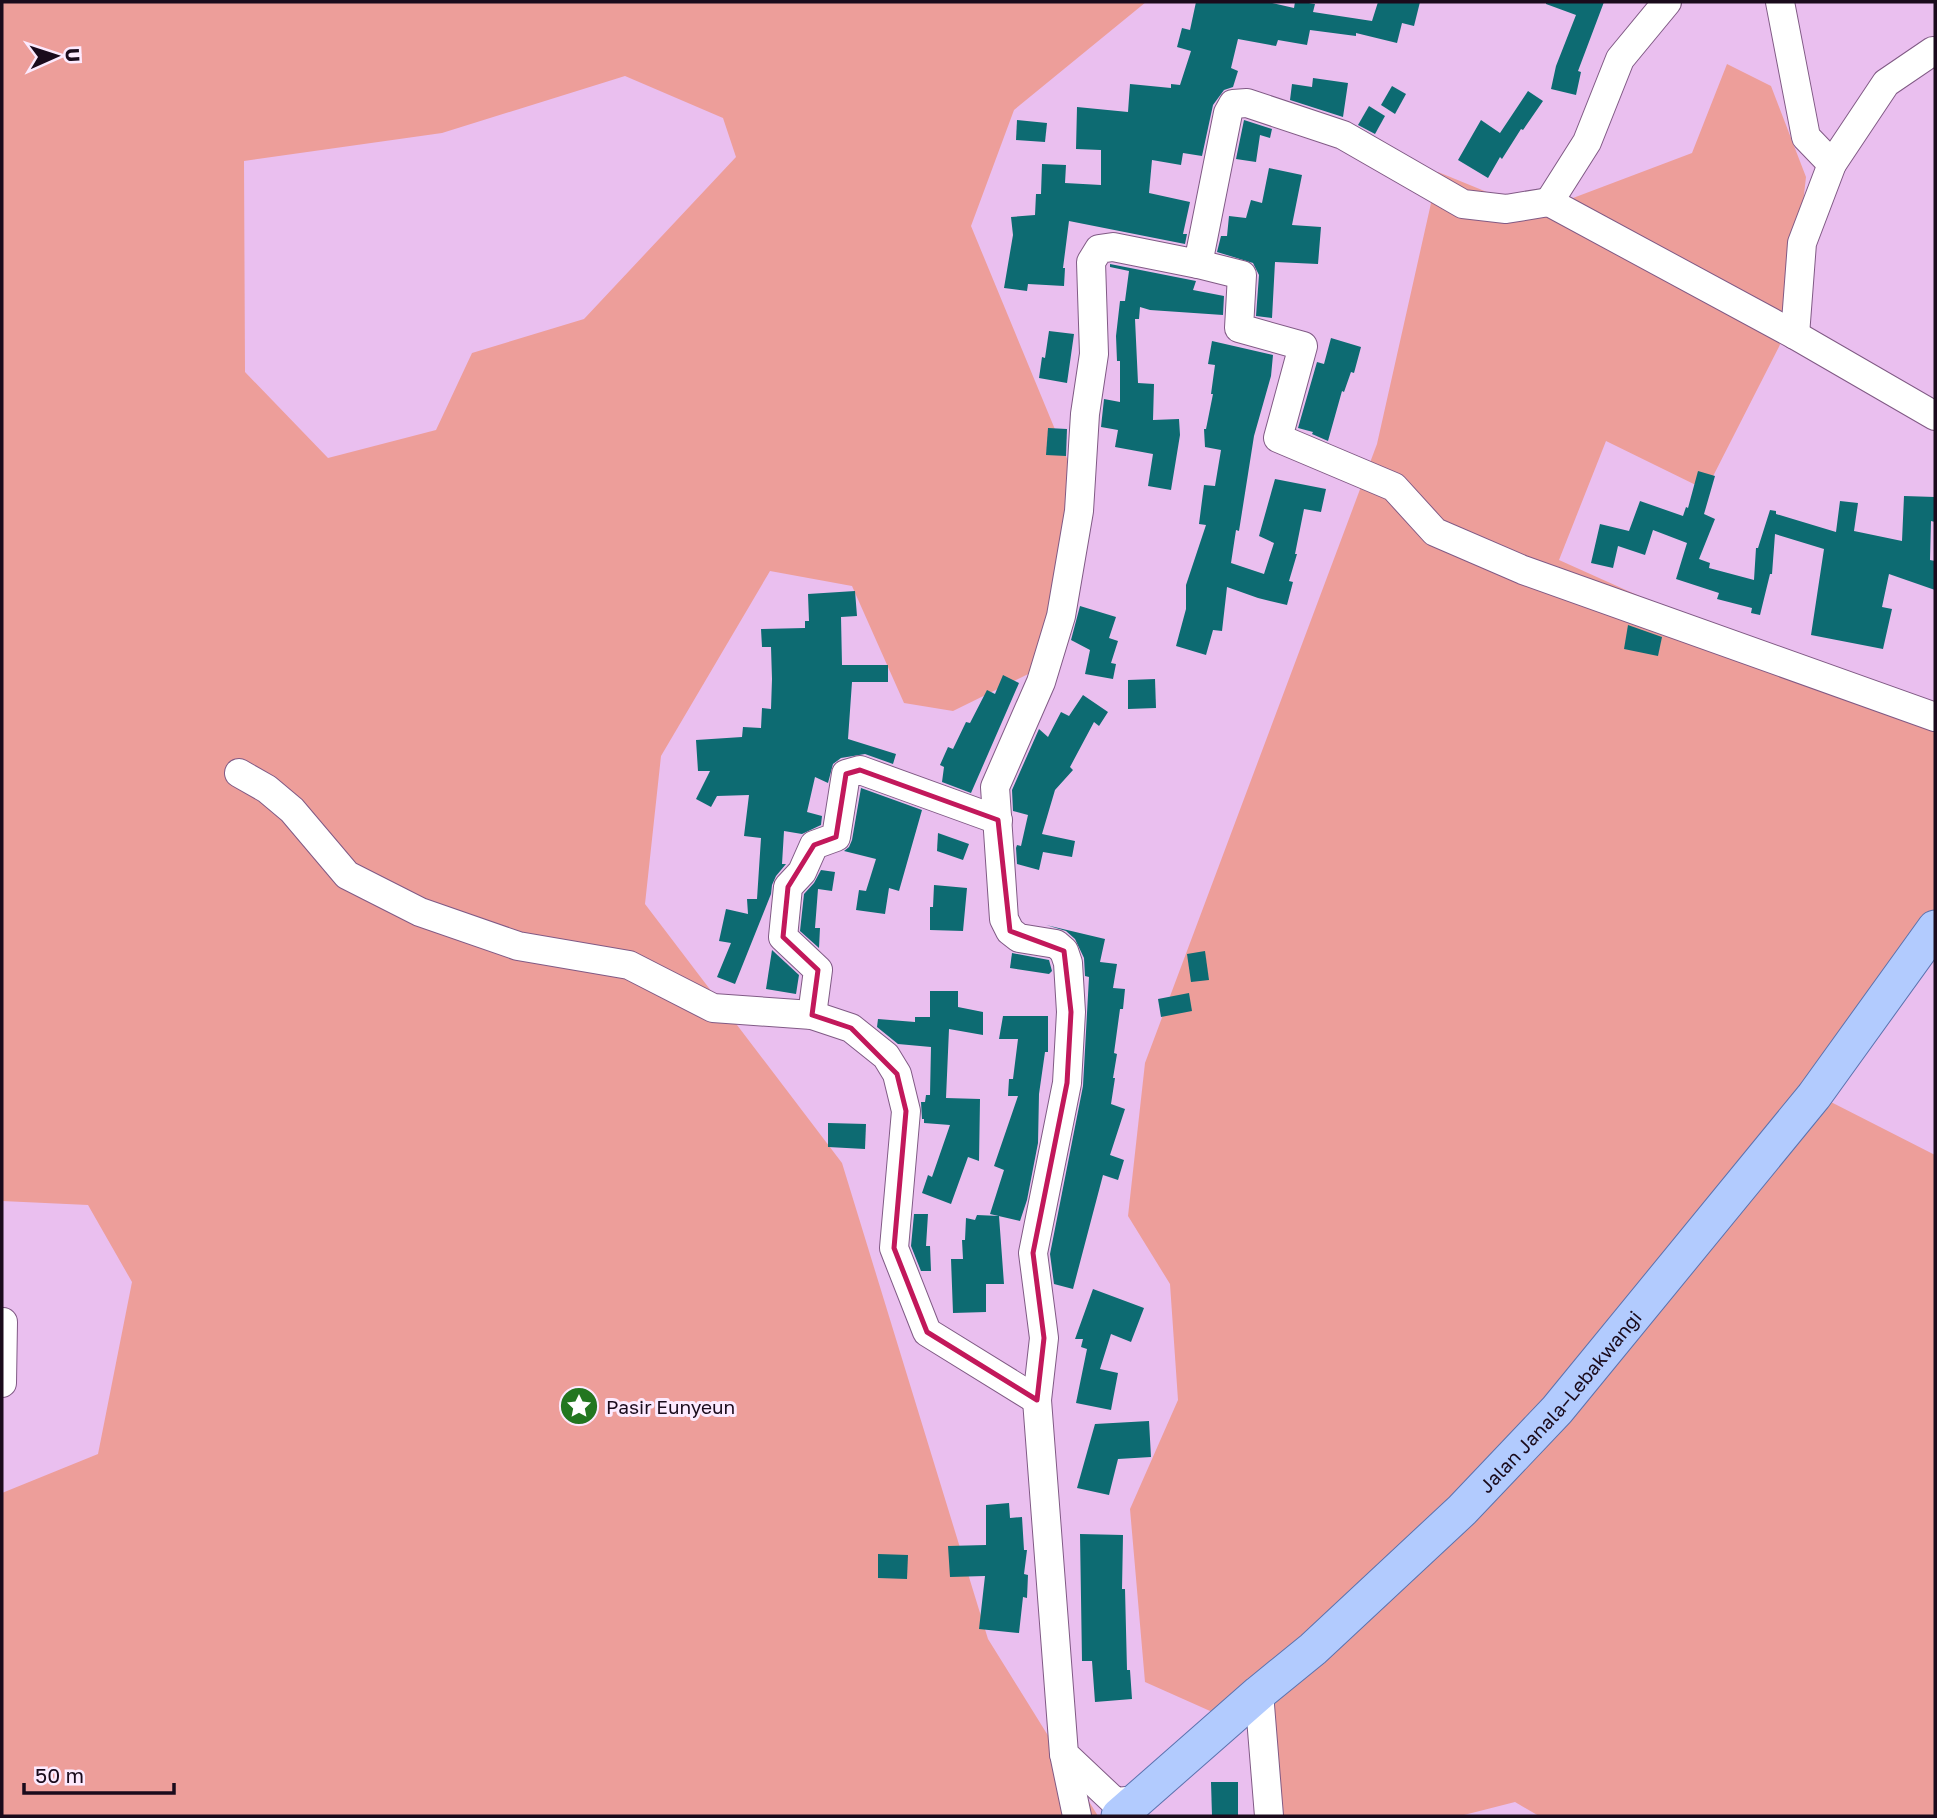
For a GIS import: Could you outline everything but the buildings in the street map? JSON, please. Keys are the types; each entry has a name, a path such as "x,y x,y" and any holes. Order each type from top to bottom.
{"main road":[{"name":"Jalan Janala–Lebakwangi","path":"1129,1808 1313,1649 1462,1510 1557,1410 1814,1096 1935,928"}],"street":[{"path":"1549,202 1587,142 1620,60 1667,2"},
{"path":"1780,2 1806,137 1832,164"},
{"path":"1796,335 1802,243 1832,164 1886,83 1933,51"},
{"path":"1198,264 1228,113 1233,104 1247,103 1343,135 1463,204 1506,209 1549,202 1796,335 1935,416"},
{"path":"1077,1816 1064,1754 1037,1400 1044,1338 1033,1253 1066,1083 1070,988 1064,951 1056,944 1019,939 1010,931 1004,919 995,787 1041,682 1061,616 1079,511 1085,414 1094,355 1091,262 1099,249 1113,247 1242,275 1239,328 1303,346 1278,438 1394,487 1435,532 1523,570 1935,716"},
{"path":"812,1015 818,970 783,937 788,887 802,872 814,845 836,837 846,774 860,770 998,820"},
{"path":"239,773 267,789 292,810 347,875 420,912 518,946 629,965 713,1008 812,1015 851,1028 886,1056 897,1074 906,1111 894,1248 927,1332 1037,1400"},
{"path":"2,1383 3,1322"},
{"path":"1259,1693 1269,1816"},
{"path":"1064,1754 1115,1802 1129,1808"}],"highlighted area":[{"path":"860,770 998,820 1010,931 1064,951 1071,1012 1067,1083 1033,1253 1044,1338 1037,1400 927,1332 894,1248 906,1111 897,1074 851,1028 812,1015 818,970 783,937 788,887 814,845 836,837 846,774"}],"shaded area":[{"path":"2,2 1146,2 1014,110 971,226 1080,490 1059,659 953,711 904,703 852,586 770,571 661,756 645,904 842,1163 988,1639 1098,1816 2,1816 2,1493 98,1454 132,1282 88,1205 2,1201","holes":["625,76 723,118 736,157 584,319 472,353 436,430 328,458 245,372 244,161 442,133"]},
{"path":"1727,64 1771,86 1806,177 1789,327 1706,490 1606,441 1559,560 1935,729 1935,923 1827,1100 1935,1155 1935,1816 1539,1816 1515,1802 1460,1816 1258,1816 1255,1731 1145,1682 1130,1509 1178,1400 1170,1284 1128,1216 1145,1063 1377,444 1438,172 1536,212 1692,153"}],"place":[{"name":"Pasir Eunyeun","path":"579,1406"}]}
